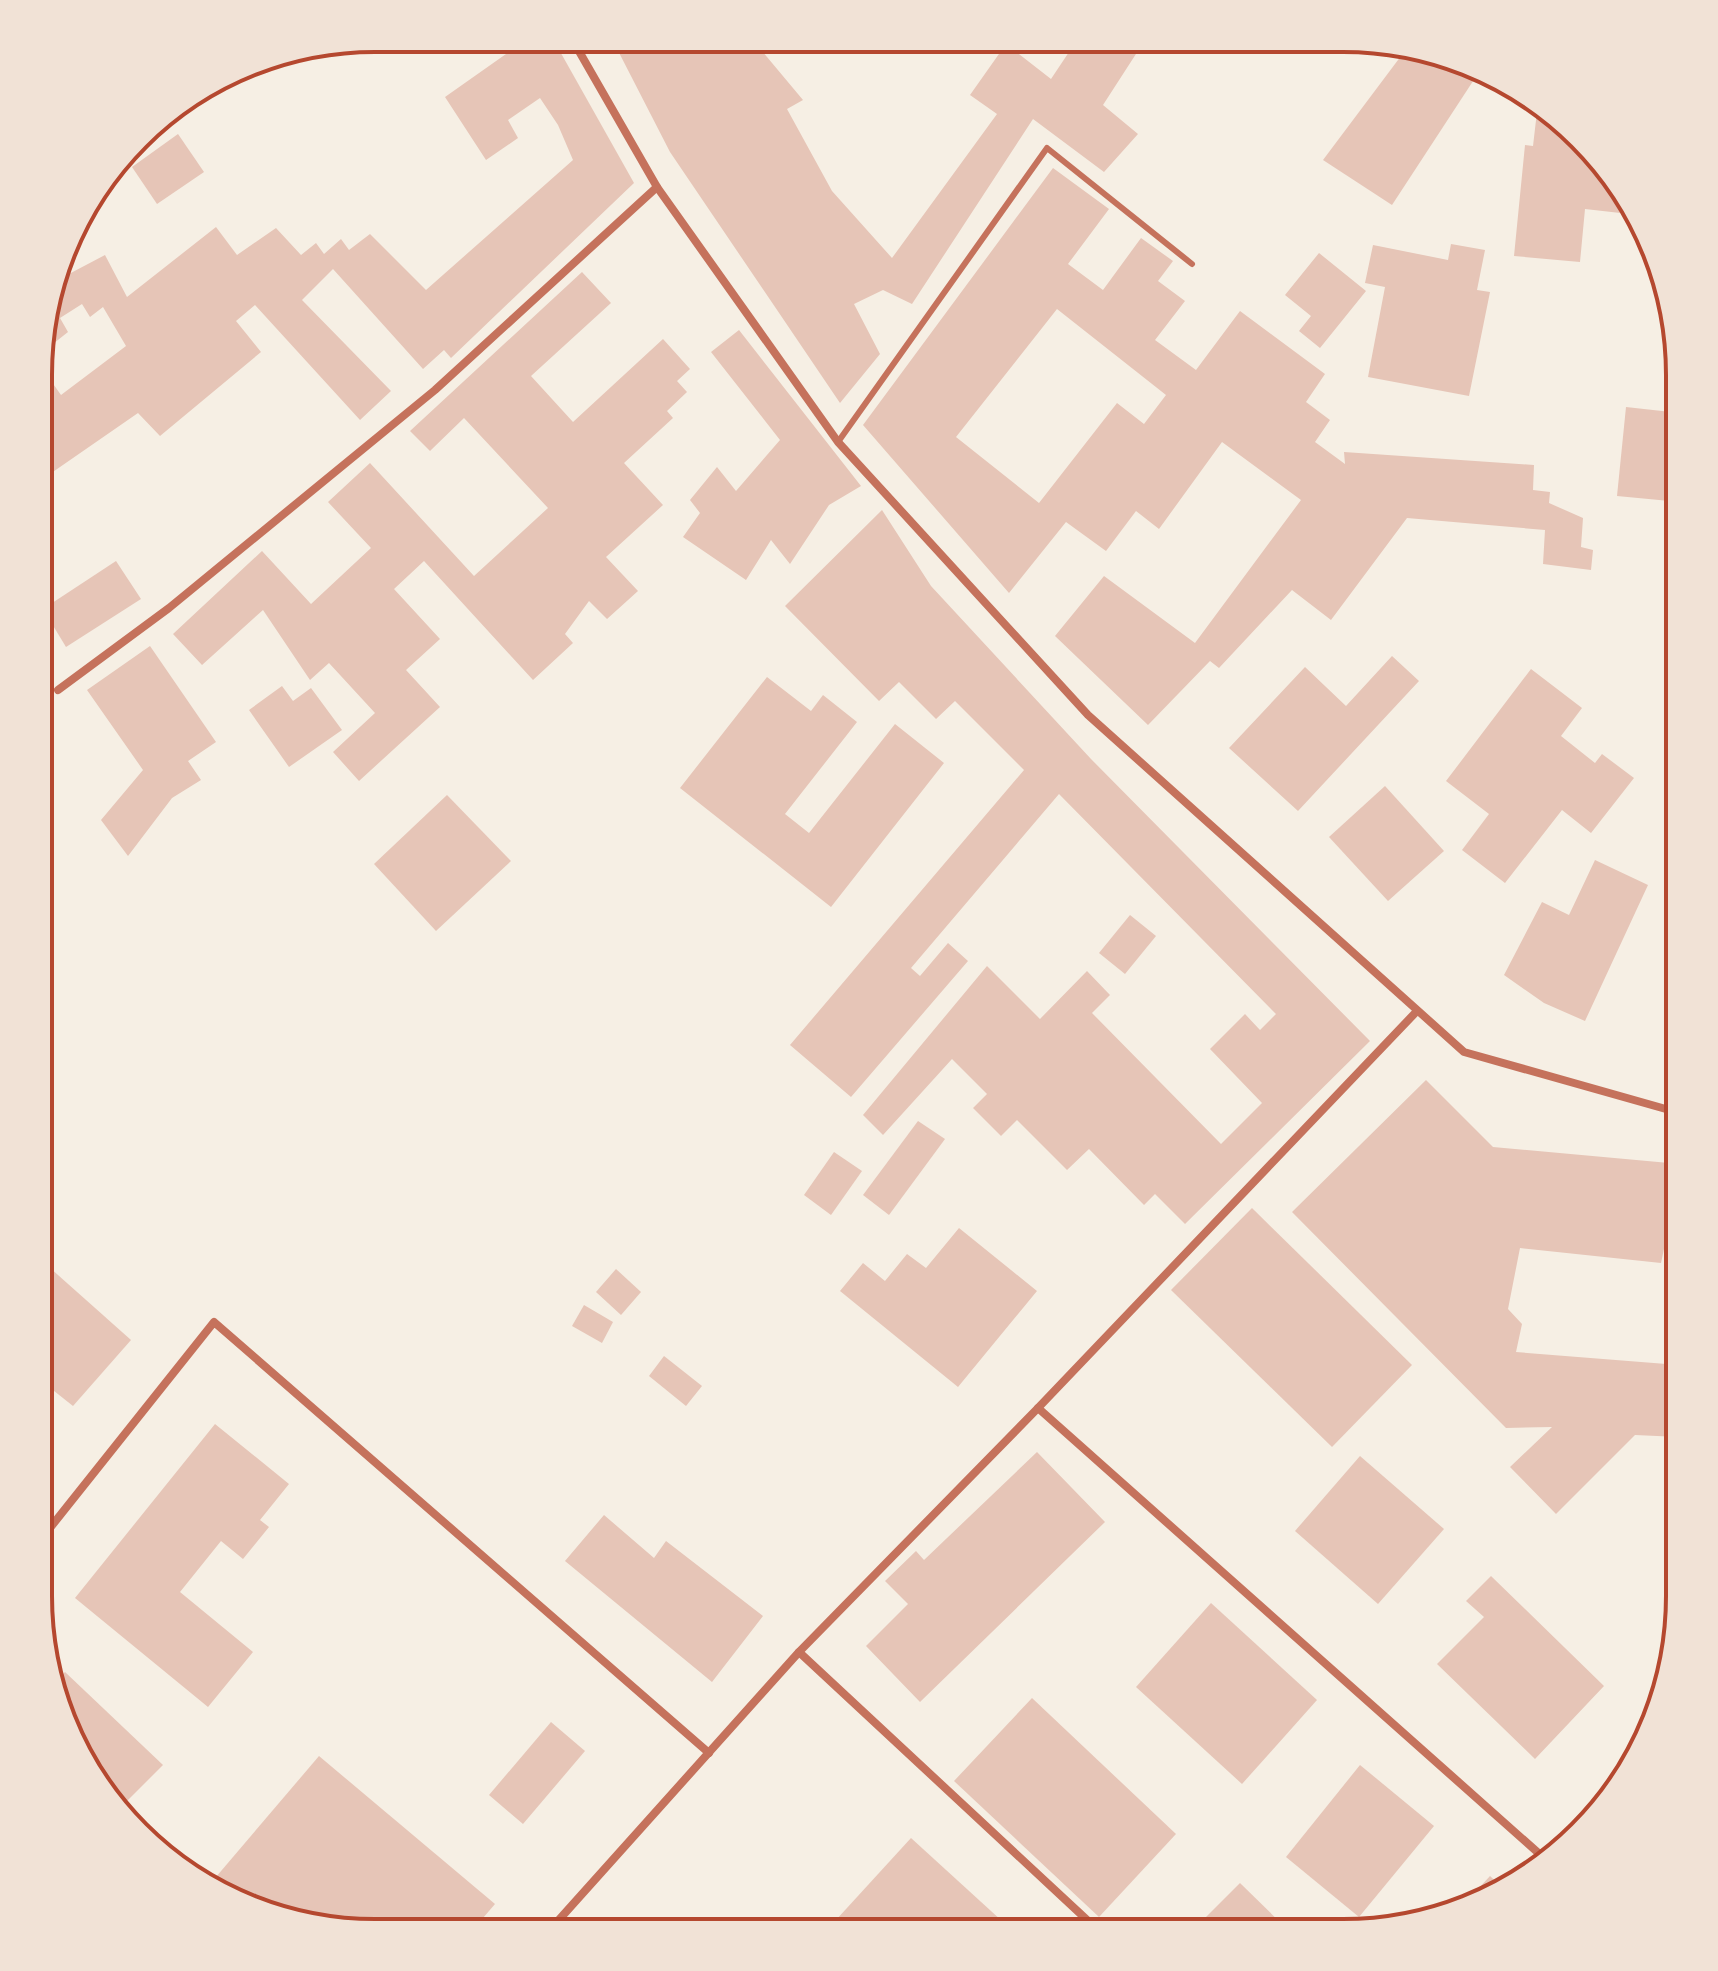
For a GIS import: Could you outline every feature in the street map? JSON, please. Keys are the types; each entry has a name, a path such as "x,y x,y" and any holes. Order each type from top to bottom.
{"street":[{"path":"579,52 657,187 838,442 1088,715 1464,1052 1666,1109"},
{"path":"58,690 169,608 435,390 657,187"},
{"path":"560,1919 799,1652 1038,1408 1417,1011"},
{"path":"52,1525 214,1322 709,1753"},
{"path":"1038,1408 1539,1853"},
{"path":"799,1652 1086,1919"}],"lane":[{"path":"838,442 1047,148 1192,264"}],"building":[{"path":"560,52 634,183 451,358 444,350 423,369 333,269 302,300 391,391 360,420 255,305 236,321 261,352 160,436 138,413 52,473 52,382 61,395 126,346 103,307 90,317 82,304 60,318 68,332 54,343 68,274 105,255 127,297 216,227 237,255 276,228 301,255 316,243 324,254 341,239 349,250 370,234 426,290 573,160 558,125 540,98 508,120 518,138 486,160 445,97 506,54"},
{"path":"619,52 763,52 803,100 787,109 832,191 892,258 997,114 970,95 1000,52 1016,52 1051,79 1069,52 1137,52 1103,105 1138,134 1104,172 1033,119 912,304 883,290 854,304 880,354 840,403 670,152"},
{"path":"1400,57 1447,69 1474,80 1392,205 1323,160"},
{"path":"1536,116 1586,162 1623,213 1585,209 1580,262 1514,256 1525,145 1533,146"},
{"path":"178,134 204,172 157,204 132,167"},
{"path":"1053,168 1109,209 1068,264 1103,290 1141,238 1173,261 1158,281 1185,301 1155,340 1196,370 1240,311 1325,374 1306,402 1330,420 1315,442 1345,464 1344,452 1534,465 1533,490 1550,492 1549,503 1583,518 1581,547 1593,550 1591,570 1543,564 1545,530 1407,518 1331,620 1292,590 1219,668 1210,661 1148,725 1055,636 1104,576 1195,643 1301,500 1222,442 1159,529 1136,511 1106,551 1066,522 1009,593 863,425","holes":["1057,309 1166,395 1144,424 1117,403 1039,503 956,437"]},
{"path":"1451,244 1485,250 1477,290 1490,292 1469,396 1368,377 1385,287 1365,283 1373,245 1448,260"},
{"path":"1319,253 1366,291 1320,348 1299,331 1311,316 1285,295"},
{"path":"582,272 611,303 531,376 573,422 663,339 690,369 677,381 687,392 667,411 673,418 624,463 663,505 606,557 638,591 607,619 589,601 565,634 573,643 533,680 424,561 394,589 440,639 406,670 440,707 359,781 333,752 375,713 329,663 310,680 263,610 202,665 173,634 262,551 311,604 371,548 328,502 370,463 474,576 548,508 464,418 430,451 410,431"},
{"path":"739,330 861,486 829,505 790,564 771,540 746,580 683,537 700,513 690,500 717,467 736,491 780,440 711,352"},
{"path":"1626,407 1666,411 1666,501 1617,496"},
{"path":"882,510 931,586 1091,759 1370,1041 1185,1224 1155,1194 1144,1205 1089,1149 1067,1170 1017,1120 1001,1136 973,1108 987,1094 952,1059 883,1135 863,1115 987,966 1040,1019 1087,971 1110,995 1092,1013 1221,1144 1262,1103 1210,1049 1245,1014 1260,1030 1276,1014 1059,794 911,968 920,976 948,943 968,961 851,1097 790,1045 1024,770 955,701 936,719 899,682 879,701 785,606"},
{"path":"116,561 141,599 66,647 52,624 52,603"},
{"path":"150,646 216,742 188,761 201,780 172,798 128,856 101,820 143,770 87,690"},
{"path":"1392,656 1419,681 1298,811 1229,748 1305,667 1346,706"},
{"path":"1531,669 1582,708 1561,736 1595,763 1602,754 1634,778 1591,833 1562,810 1505,883 1462,850 1489,814 1446,781"},
{"path":"767,677 811,711 823,695 857,722 785,814 809,833 895,724 944,763 831,907 680,788"},
{"path":"282,686 293,701 311,688 342,730 289,767 249,710"},
{"path":"1385,786 1444,851 1388,901 1329,837"},
{"path":"1666,788 1666,855 1665,854"},
{"path":"447,795 511,861 436,931 374,864"},
{"path":"1595,860 1648,885 1585,1021 1544,1003 1504,975 1542,902 1569,915"},
{"path":"1130,915 1156,936 1125,974 1099,953"},
{"path":"1426,1080 1493,1147 1666,1163 1666,1240 1661,1263 1520,1248 1508,1309 1522,1324 1516,1352 1666,1364 1666,1436 1635,1435 1556,1514 1510,1467 1552,1427 1506,1428 1292,1212"},
{"path":"918,1121 945,1139 889,1215 863,1195"},
{"path":"834,1152 862,1171 831,1215 804,1195"},
{"path":"1252,1208 1412,1365 1332,1447 1171,1290"},
{"path":"959,1228 1037,1291 958,1387 840,1291 863,1263 885,1281 907,1254 926,1268"},
{"path":"616,1269 641,1292 621,1315 596,1292"},
{"path":"52,1270 131,1340 73,1406 52,1389"},
{"path":"584,1305 613,1322 602,1343 572,1326"},
{"path":"664,1356 702,1386 686,1406 649,1376"},
{"path":"215,1424 289,1484 260,1520 269,1527 243,1559 221,1541 180,1592 253,1652 208,1707 75,1598"},
{"path":"1037,1452 1105,1522 920,1702 866,1646 908,1604 885,1581 916,1551 924,1560"},
{"path":"1360,1456 1444,1529 1378,1604 1295,1531"},
{"path":"604,1515 654,1558 666,1541 763,1616 712,1682 565,1561"},
{"path":"1491,1576 1604,1686 1535,1759 1437,1664 1484,1617 1466,1601"},
{"path":"1211,1603 1317,1700 1242,1784 1136,1687"},
{"path":"65,1672 163,1765 126,1802 106,1776 85,1739 62,1675"},
{"path":"1032,1698 1176,1834 1099,1917 954,1781"},
{"path":"551,1722 585,1751 523,1824 489,1795"},
{"path":"319,1756 495,1904 482,1919 333,1916 271,1902 216,1877"},
{"path":"1360,1765 1434,1826 1359,1917 1286,1857"},
{"path":"911,1838 1000,1919 837,1919"},
{"path":"1490,1876 1495,1881 1486,1886 1478,1890"},
{"path":"1240,1883 1277,1919 1204,1919"}]}
